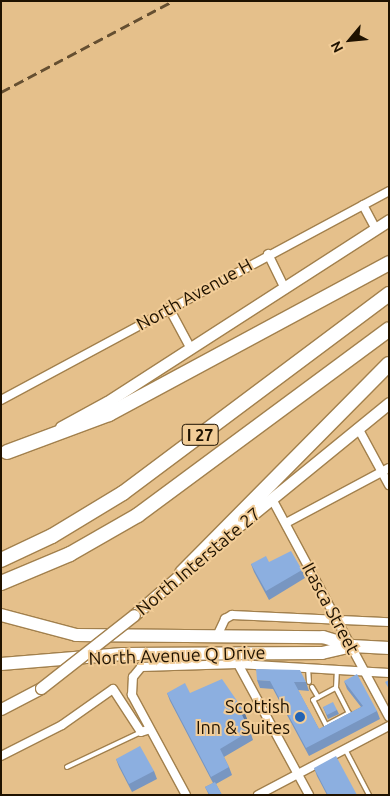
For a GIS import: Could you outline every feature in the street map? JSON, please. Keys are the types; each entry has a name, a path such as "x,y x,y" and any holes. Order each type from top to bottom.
{"highway":[{"path":"3,449 109,414 389,263"},
{"name":"I 27","path":"1,560 52,536 123,493 389,294"},
{"name":"I 27","path":"1,583 70,554 138,516 389,329"},
{"path":"182,573 389,364"}],"main road":[{"path":"3,449 107,402 285,289 389,220"},
{"name":"North Interstate 27","path":"1,709 40,688 134,614 389,403"},
{"name":"North Avenue Q Drive","path":"2,616 76,635 218,634 323,636 352,646 389,648"},
{"name":"North Avenue Q Drive","path":"1,664 215,650 322,653 352,646"}],"street":[{"name":"North Avenue H","path":"1,400 268,254 389,191"},
{"path":"363,204 376,228"},
{"path":"268,254 285,289"},
{"path":"169,308 191,349"},
{"path":"358,428 385,470 389,485"},
{"path":"286,523 385,470"},
{"name":"Itasca Street","path":"272,499 389,717"},
{"name":"North Avenue Q Drive","path":"218,634 224,619 232,615 389,622"},
{"path":"238,664 309,795"},
{"name":"North Avenue Q Drive","path":"150,729 130,685 141,667 238,664 389,673"},
{"path":"1,756 62,725 113,689 141,732 150,729 186,795"},
{"path":"258,795 389,726"}],"lane":[{"path":"308,668 309,682"},
{"path":"336,688 313,700 326,725 349,713 336,688 337,670"},
{"path":"312,687 318,697"},
{"path":"67,767 141,732"},
{"path":"344,749 368,795"}],"building":[{"path":"291,551 302,570 266,591 251,564 266,556 269,562"},
{"name":"Scottish Inn & Suites","path":"256,669 300,670 306,682 294,682 319,729 363,706 344,681 357,674 377,711 306,748 270,681 257,680"},
{"path":"222,679 244,711 242,715 250,731 220,749 229,767 211,777 167,693 185,683 190,693"},
{"path":"389,680 389,689 385,682"},
{"path":"333,702 337,710 327,715 323,707"},
{"path":"140,746 154,771 129,784 116,759"},
{"path":"336,756 357,795 328,795 314,768"},
{"path":"215,782 222,795 210,795 205,787"}],"railway":[{"path":"1,92 173,1"}],"place":[{"name":"Scottish Inn & Suites","path":"300,717"}]}
